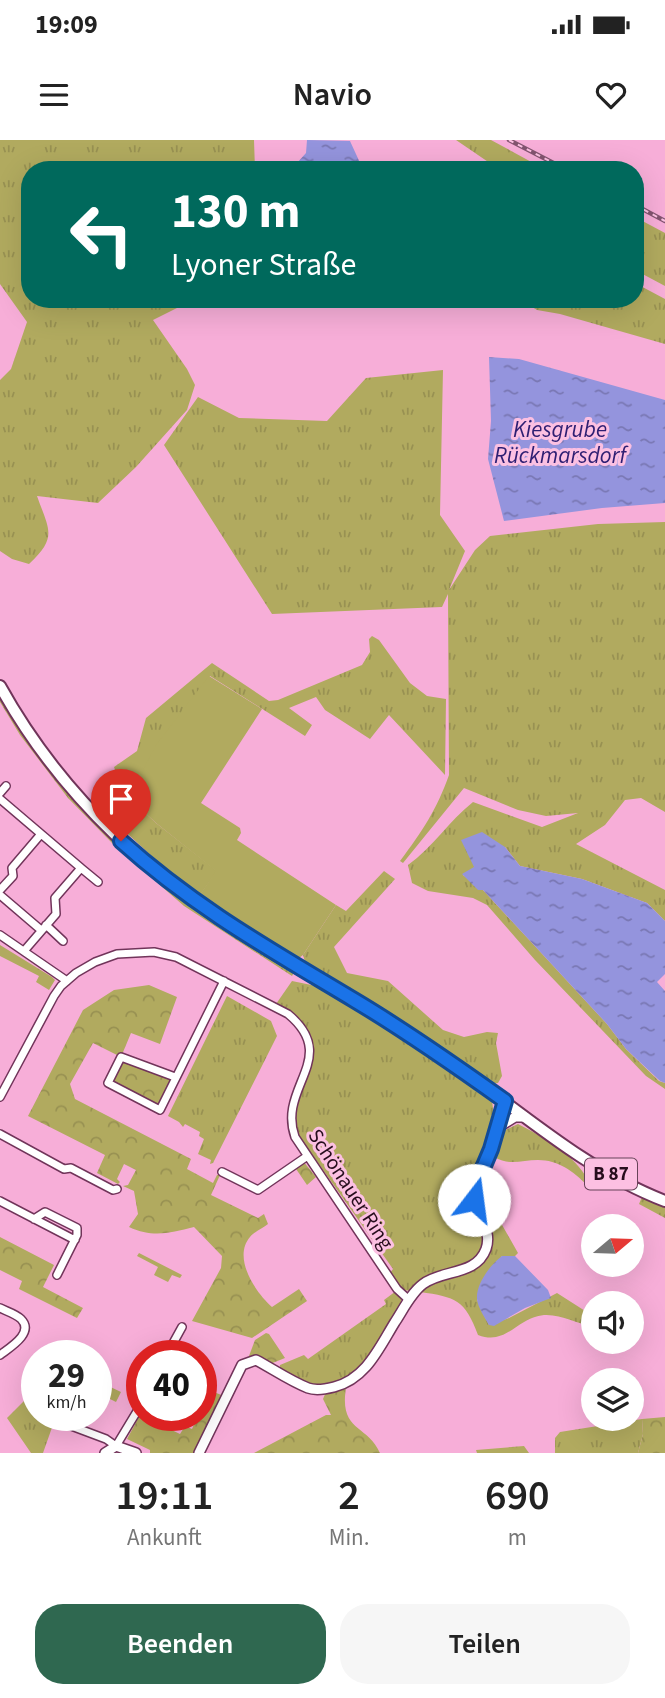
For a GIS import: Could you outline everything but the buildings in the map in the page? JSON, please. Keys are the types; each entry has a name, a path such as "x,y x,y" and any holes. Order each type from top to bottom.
{"main road":[{"name":"B 87","path":"0,685 21,722 56,771 97,818 146,864 199,905 439,1054 606,1172 665,1201"}],"street":[{"path":"0,793 6,786"},
{"path":"0,799 97,882"},
{"path":"41,834 12,868 13,876 0,893 43,928 64,941"},
{"path":"24,951 56,914 55,898 81,868"},
{"path":"0,935 67,981"},
{"name":"Schönauer Ring","path":"0,1097 54,996 67,981 95,962 117,954 155,952 176,957 288,1014 306,1034 309,1065 291,1107 290,1124 306,1157 397,1289 409,1300"},
{"path":"175,1077 121,1057 108,1083 160,1110 224,981"},
{"path":"199,1453 242,1365 256,1360 311,1390 346,1384 358,1376 370,1362 421,1285 433,1277 468,1268 478,1261 487,1248 487,1231 474,1200 475,1187 505,1101"},
{"path":"496,1129 516,1117 527,1117"},
{"path":"0,1134 64,1169 71,1168 113,1190 117,1189"},
{"path":"222,1172 258,1191 306,1157"},
{"path":"0,1201 34,1219 45,1212 74,1226 78,1232 57,1275"},
{"path":"0,1308 22,1320 24,1325 24,1333 19,1342 0,1355"},
{"path":"175,1340 182,1327"},
{"path":"105,1453 116,1446 126,1429"},
{"path":"85,1431 136,1453"}],"green space":[{"path":"0,140 254,140 255,161 21,161 21,308 177,308 153,320 195,385 187,410 136,467 98,503 37,496 48,533 44,547 29,564 12,559 0,551 0,380 11,369 27,322 0,284"},
{"path":"456,140 491,140 530,161 487,161"},
{"path":"644,222 665,233 665,286 644,275"},
{"path":"644,288 665,299 665,344 560,314 534,308 644,308"},
{"path":"443,370 440,515 465,551 449,590 475,550 490,536 598,524 665,522 665,812 641,798 625,800 605,825 576,844 665,890 665,921 647,903 582,879 520,866 505,847 463,875 483,890 607,1024 626,1049 659,1081 665,1083 665,1089 646,1076 535,960 487,905 473,898 428,891 412,883 408,865 473,802 542,827 578,813 546,816 518,810 464,788 403,863 400,861 428,820 449,775 448,594 442,607 272,614 164,445 198,397 239,418 327,421 366,378"},
{"path":"372,636 379,640 410,683 427,696 446,699 445,775 389,715 370,739 325,710 316,697 289,708 312,725 305,736 210,676 129,798 217,871 200,895 158,862 101,809 107,807 113,812 123,808 124,794 114,767 137,751 146,718 212,663 269,701 278,700 362,665 370,652 369,639"},
{"path":"209,676 262,709 201,803 240,828 241,833 237,840 336,905 299,958 259,934 250,934 197,899 216,871 129,798 156,745"},
{"path":"0,692 119,843 296,969 292,976 184,906 115,846 68,798 20,735 0,702"},
{"path":"384,871 395,879 334,947 347,973 388,981 443,1030 464,1037 487,1032 498,1033 496,1043 502,1076 498,1083 491,1084 306,965 303,955 336,905 346,911"},
{"path":"0,945 52,977 55,980 49,990 36,982 39,976 0,956"},
{"path":"292,981 321,987 420,1049 492,1101 495,1122 472,1185 466,1190 484,1231 482,1250 470,1263 424,1277 411,1291 403,1290 390,1273 393,1269 304,1143 301,1144 293,1123 294,1108 311,1066 312,1044 300,1019 276,1004"},
{"path":"149,985 177,997 160,1044 131,1033 121,1057 93,1043 70,1084 75,1099 191,1159 187,1169 213,1183 217,1175 220,1175 211,1195 258,1218 264,1214 268,1224 254,1233 245,1245 245,1265 259,1293 272,1307 299,1289 307,1301 252,1338 192,1321 221,1268 222,1256 194,1227 169,1233 154,1233 129,1227 138,1214 134,1191 123,1186 128,1185 136,1170 124,1164 117,1179 120,1182 118,1184 97,1173 105,1155 28,1116 83,1010 114,990"},
{"path":"227,996 271,1021 277,1036 213,1163 210,1164 211,1160 198,1154 204,1139 199,1136 200,1132 185,1124 183,1127 168,1116"},
{"path":"121,1057 175,1077 160,1110 108,1083"},
{"path":"518,1124 567,1155 588,1180 587,1185 571,1171 552,1162 510,1162 494,1157 484,1193 518,1253 515,1256 502,1256 477,1299 478,1302 489,1325 509,1318 557,1293 581,1308 581,1323 544,1315 534,1317 497,1337 488,1337 478,1335 469,1314 458,1302 420,1292 424,1286 471,1270 488,1255 492,1244 491,1230 479,1194 484,1171 501,1132"},
{"path":"303,1161 316,1177 307,1185 294,1166"},
{"path":"642,1197 665,1207 665,1218 639,1204"},
{"path":"0,1237 54,1265 43,1287 83,1308 77,1318 19,1289 22,1281 0,1270"},
{"path":"139,1253 182,1275 180,1278 172,1275 168,1282 154,1275 158,1267 137,1256"},
{"path":"396,1291 401,1298 401,1305 374,1351 350,1378 316,1386 303,1383 280,1369 280,1365 304,1355 308,1359 386,1304 384,1300"},
{"path":"266,1333 285,1358 270,1364 255,1356 249,1356 255,1340"},
{"path":"112,1388 121,1392 116,1402 112,1400"},
{"path":"346,1388 345,1402 350,1420 375,1444 380,1453 254,1453 326,1415 331,1415 323,1399 326,1392"},
{"path":"217,1393 224,1396 217,1409"},
{"path":"21,1404 21,1431 51,1431 43,1453 31,1453 7,1418"},
{"path":"665,1417 665,1453 638,1453 644,1431 644,1419"},
{"path":"581,1429 581,1431 643,1431 643,1434 638,1453 555,1453 555,1438 560,1432"},
{"path":"131,1431 174,1431 180,1434 182,1431 206,1431 194,1453 150,1453 150,1450 127,1439"},
{"path":"524,1446 529,1453 477,1453 476,1450"}],"water":[{"path":"307,140 350,141 359,161 299,161 306,153"},
{"name":"Kiesgrube Rückmarsdorf","path":"489,357 519,359 665,400 665,503 504,521 488,459 491,421"},
{"path":"482,832 505,847 520,866 582,879 647,903 665,921 665,974 657,982 665,991 665,1083 626,1049 607,1024 483,890 478,890 462,874 474,867 461,840"},
{"path":"502,1256 515,1256 548,1290 551,1298 525,1308 494,1326 489,1325 482,1313 477,1293 485,1275"}],"railway":[{"path":"509,140 550,161"},
{"path":"644,210 665,221"}],"route":[{"path":"121,841 199,905 439,1054 505,1101 491,1149 475,1187 474,1200"}]}
